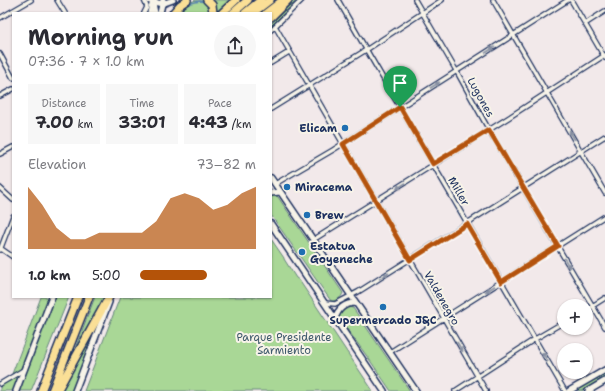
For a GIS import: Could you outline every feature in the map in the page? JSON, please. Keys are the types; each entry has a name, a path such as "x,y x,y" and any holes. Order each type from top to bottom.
{"highway":[{"path":"174,12 187,0"},
{"path":"208,0 212,5 213,12"},
{"path":"223,12 236,0"},
{"path":"234,12 248,0"},
{"path":"267,12 283,0"},
{"path":"272,16 288,0"},
{"path":"247,12 266,1"},
{"path":"255,12 266,1"},
{"path":"41,391 77,298"},
{"path":"52,391 89,298"},
{"path":"57,391 109,298"}],"main road":[{"path":"145,0 162,2 173,0"},
{"path":"150,12 153,1"},
{"path":"153,1 156,12"},
{"path":"157,12 162,2"},
{"path":"160,12 162,2"},
{"path":"273,186 280,192 416,391"},
{"path":"272,193 280,192"},
{"path":"272,225 384,391"},
{"path":"16,391 52,298"},
{"path":"75,391 110,298"},
{"path":"335,319 338,310 342,306 356,303"},
{"path":"569,391 605,370"},
{"path":"588,391 605,381"}],"street":[{"path":"0,18 31,0"},
{"path":"57,0 63,12"},
{"path":"144,12 147,7 145,0"},
{"path":"272,29 302,0"},
{"name":"Miller","path":"338,0 534,340 565,391"},
{"name":"Lugones","path":"415,0 588,299"},
{"path":"272,107 366,50 442,0"},
{"path":"493,0 605,193"},
{"path":"273,186 343,144 568,0"},
{"path":"313,240 377,201 604,56 571,0"},
{"path":"585,24 605,12"},
{"name":"Valdenegro","path":"275,26 486,391"},
{"path":"272,62 289,52"},
{"path":"0,54 12,76"},
{"path":"0,96 12,90"},
{"path":"324,303 335,304 351,296 524,189 605,136"},
{"path":"0,154 12,148"},
{"path":"0,188 12,199"},
{"path":"390,352 444,320 605,216"},
{"path":"12,219 0,249 12,256"},
{"path":"593,305 605,298"},
{"name":"Lugones","path":"593,308 605,327"},
{"path":"455,391 557,326"},
{"path":"0,384 25,369"}],"green space":[{"path":"196,0 204,0 208,2 212,12 177,12 186,4"},
{"path":"211,0 231,0 220,12 216,12"},
{"path":"295,0 297,0 272,25 272,23"},
{"path":"274,194 278,197 343,293 338,299 331,301 272,216 272,195"},
{"name":"Parque Presidente Sarmiento","path":"272,240 373,391 84,391 120,298 272,298"},
{"path":"41,298 49,298 21,369 12,374"},
{"path":"54,298 69,298 31,391 19,391"},
{"path":"95,298 104,298 96,314 74,351"},
{"path":"348,307 353,308 410,391 391,391 339,318 339,312"},
{"path":"94,331 95,332 72,391 60,391"},
{"path":"605,373 605,376 582,391 577,390"},
{"path":"18,376 19,377 14,391 0,391 0,386"}],"waterway":[{"path":"187,4 200,1 205,2"}],"place":[{"name":"Elicam","path":"345,128"},
{"name":"Miracema","path":"287,187"},
{"name":"Brew","path":"307,215"},
{"name":"Estatua Goyeneche","path":"302,252"},
{"name":"Supermercado J&C","path":"383,307"}],"route":[{"path":"400,107 433,164 489,130 558,246 501,282 467,224 410,260 343,144 400,107"}]}
